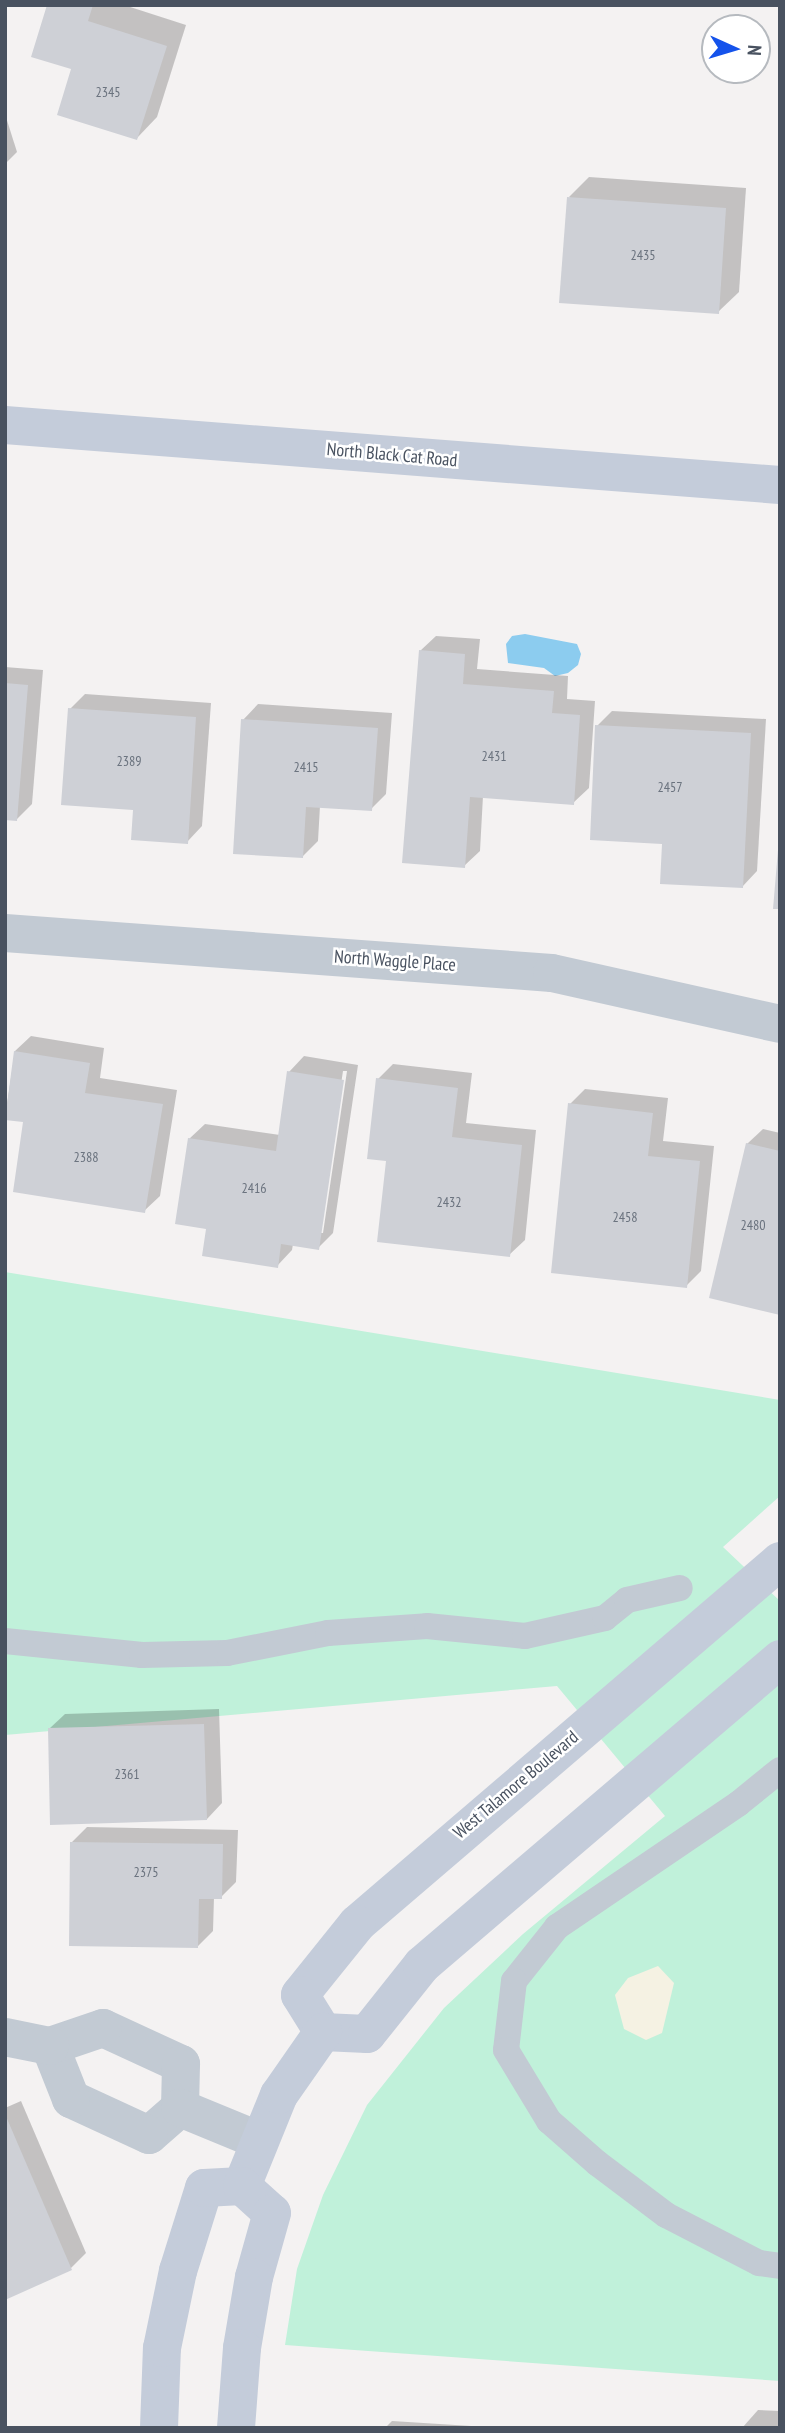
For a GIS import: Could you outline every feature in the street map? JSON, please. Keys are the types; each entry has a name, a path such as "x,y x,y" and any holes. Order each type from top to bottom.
{"street":[{"name":"North Black Cat Road","path":"5,425 780,485"},
{"name":"North Waggle Place","path":"5,933 552,973 780,1024"},
{"name":"West Talamore Boulevard","path":"323,2032 300,1995 357,1924 780,1561"},
{"path":"242,2186 258,2140 279,2095 323,2032 367,2034 422,1965 780,1659"},
{"path":"5,2037 50,2046 103,2028 181,2064 180,2108 149,2135 71,2099 50,2046"},
{"path":"180,2108 258,2140"},
{"path":"159,2428 162,2348 178,2271 204,2188 242,2186 272,2213 254,2277 242,2348 236,2428"}],"lane":[{"path":"5,1641 142,1655 226,1653 328,1633 427,1626 525,1636 605,1618 627,1600 680,1588"},
{"path":"780,1770 738,1804 557,1927 514,1981 506,2050 550,2121 597,2163 666,2215 759,2263 780,2266"}],"green space":[{"path":"5,1272 780,1400 780,1496 723,1547 780,1601 780,2381 285,2345 297,2269 323,2195 367,2105 444,2008 523,1934 665,1816 557,1686 5,1735"}],"sand":[{"path":"658,1966 674,1983 662,2033 646,2040 624,2029 615,1995 628,1978"}],"water":[{"path":"525,634 577,644 581,654 578,665 568,673 555,676 544,668 508,663 506,644 512,636"}],"building":[{"path":"47,5 93,5 88,21 167,46 137,140 57,115 71,69 31,57"},
{"path":"567,197 726,208 719,314 559,303"},
{"path":"419,650 465,654 463,684 554,691 552,713 580,715 574,805 470,797 465,868 402,863"},
{"path":"5,683 28,685 17,821 5,820"},
{"path":"68,708 196,717 188,844 131,840 133,810 61,805"},
{"path":"241,719 378,728 372,811 306,807 303,858 233,854"},
{"path":"595,725 751,733 743,888 660,884 662,844 590,840"},
{"path":"778,850 780,909 773,909"},
{"path":"14,1051 90,1063 85,1093 163,1104 145,1213 13,1192 23,1122 5,1120"},
{"path":"287,1071 344,1080 319,1250 281,1244 278,1268 202,1256 206,1229 175,1224 188,1138 276,1151"},
{"path":"376,1078 458,1088 452,1137 522,1145 510,1257 377,1242 386,1161 367,1159"},
{"path":"568,1103 653,1113 648,1156 700,1161 687,1288 551,1273"},
{"path":"746,1143 780,1151 780,1315 709,1298"},
{"path":"204,1724 207,1820 50,1825 48,1728"},
{"path":"70,1842 223,1844 222,1899 199,1899 198,1948 69,1946"},
{"path":"5,2114 72,2270 5,2300"}]}
